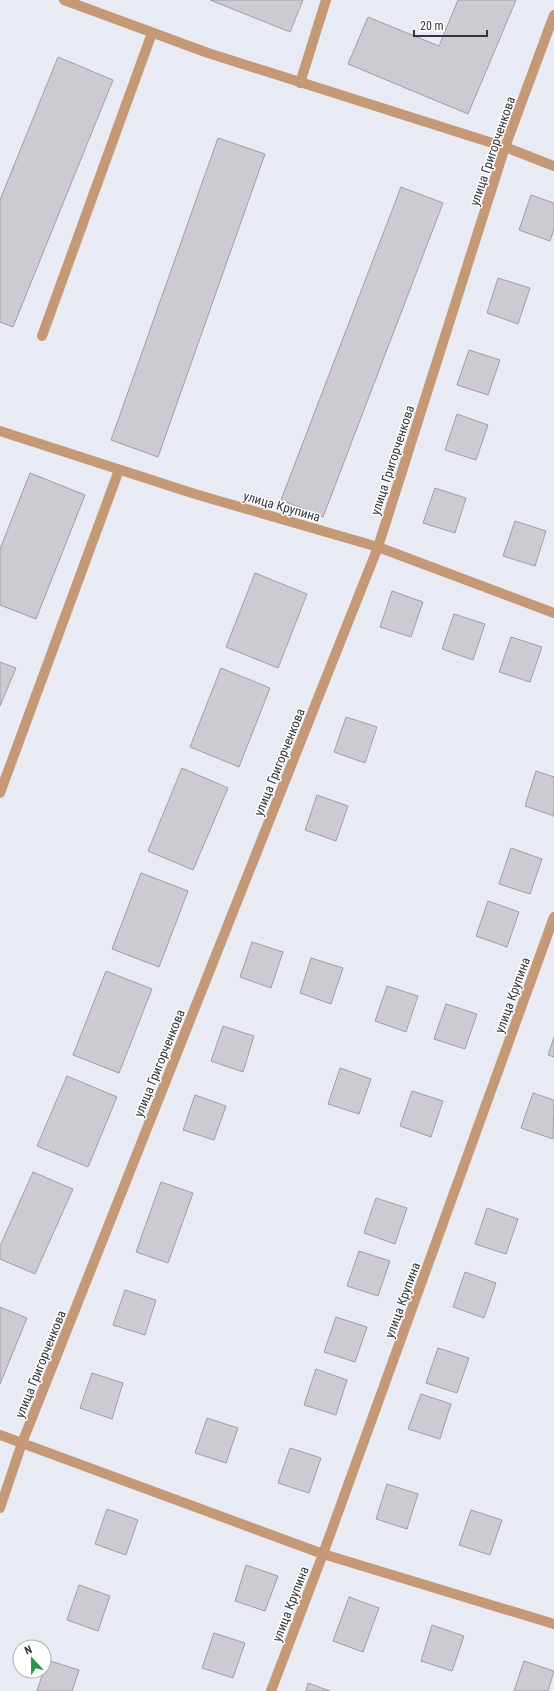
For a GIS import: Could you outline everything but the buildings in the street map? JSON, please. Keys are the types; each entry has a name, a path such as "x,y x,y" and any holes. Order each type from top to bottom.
{"street":[{"path":"64,0 208,53 506,147 554,166"},
{"path":"300,83 326,0"},
{"name":"улица Григорченкова","path":"0,1508 22,1443 378,547 506,147 554,15"},
{"path":"42,336 152,33"},
{"name":"улица Крупина","path":"0,431 195,494 378,547 554,613"},
{"path":"0,793 119,470"},
{"name":"улица Крупина","path":"271,1691 323,1554 554,917"},
{"path":"0,1435 323,1554 554,1624"}]}
